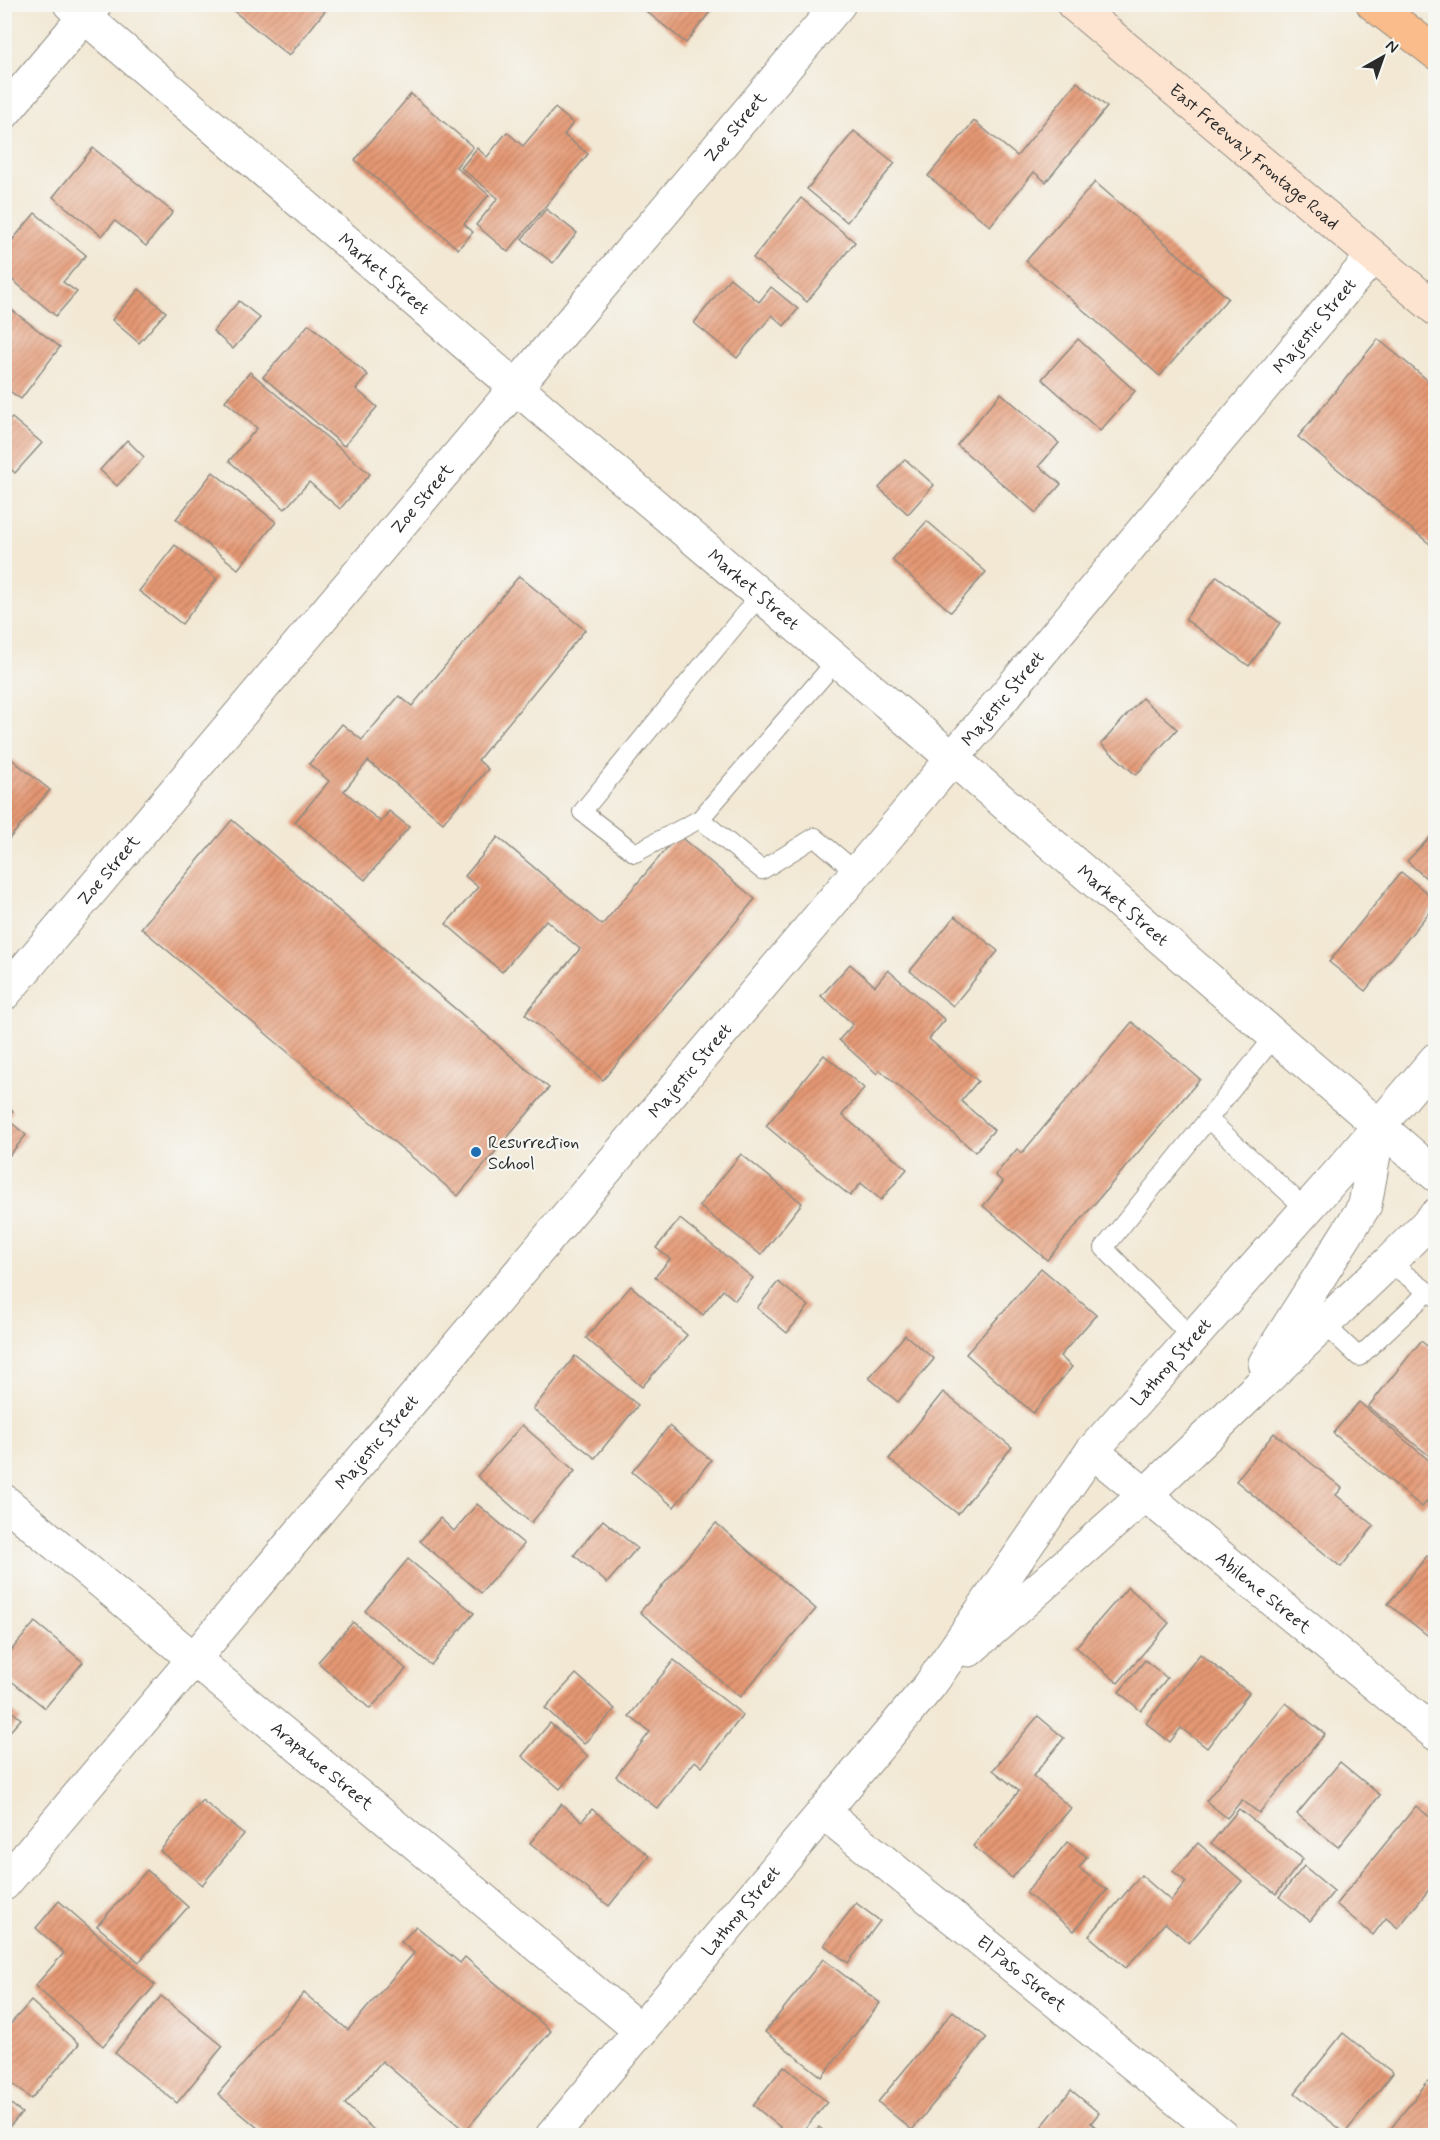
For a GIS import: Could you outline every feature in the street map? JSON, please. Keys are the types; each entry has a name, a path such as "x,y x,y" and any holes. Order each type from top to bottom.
{"highway":[{"path":"1373,4 1436,53"}],"main road":[{"name":"East Freeway Frontage Road","path":"1073,4 1436,309"}],"street":[{"name":"Zoe Street","path":"4,994 839,4"},
{"name":"Market Street","path":"83,9 517,388 952,758 1436,1175"},
{"path":"4,113 83,9"},
{"name":"Majestic Street","path":"4,1884 857,873 1372,257"},
{"name":"Lathrop Street","path":"552,2136 930,1685 1092,1451 1436,1059"},
{"path":"1239,1405 1365,1205 1379,1126"},
{"name":"Lathrop Street","path":"930,1685 1145,1495 1436,1215"},
{"name":"Abilene Street","path":"1092,1451 1436,1734"},
{"name":"Arapahoe Street","path":"4,1501 641,2031"},
{"name":"El Paso Street","path":"823,1812 1222,2136"}],"lane":[{"path":"760,595 582,812 635,853 700,819 837,660"},
{"path":"700,819 762,870 815,837 857,873"},
{"path":"1192,1338 1104,1248 1275,1036"},
{"path":"1209,1119 1306,1209"},
{"path":"1324,1324 1359,1357 1432,1294 1389,1262"}],"building":[{"path":"225,4 325,4 328,7 289,56"},
{"path":"637,4 716,4 686,43"},
{"path":"1077,82 1107,107 1046,182 1034,172 990,226 928,176 974,121 1017,156"},
{"path":"411,94 473,147 456,167 489,195 464,224 473,232 458,249 355,160"},
{"path":"555,108 573,123 564,135 588,154 508,252 476,225 498,198 461,168 477,148 487,157 507,132 523,146"},
{"path":"854,131 895,163 847,222 807,189"},
{"path":"93,148 173,212 146,246 115,221 102,236 53,197"},
{"path":"1095,182 1228,298 1160,376 1026,261"},
{"path":"801,198 855,242 807,302 753,258"},
{"path":"546,209 577,233 553,263 522,239"},
{"path":"35,213 86,255 63,282 77,292 56,316 4,273 4,250"},
{"path":"730,278 759,302 771,287 798,309 784,326 772,315 737,358 694,323"},
{"path":"139,289 166,312 139,343 112,320"},
{"path":"239,301 260,318 233,349 213,331"},
{"path":"4,304 60,347 21,399 4,387"},
{"path":"309,324 368,375 356,389 377,407 344,446 263,377"},
{"path":"1078,339 1135,391 1100,431 1042,379"},
{"path":"1378,339 1436,387 1436,549 1298,437"},
{"path":"250,372 370,474 340,509 309,482 285,509 229,461 257,428 225,401"},
{"path":"1001,393 1059,443 1039,466 1061,484 1036,513 957,445"},
{"path":"12,418 42,443 15,473 4,463 4,426"},
{"path":"127,440 144,457 117,486 100,470"},
{"path":"905,459 934,485 908,514 879,488"},
{"path":"213,472 276,522 238,569 176,519"},
{"path":"927,521 986,572 951,612 892,560"},
{"path":"175,545 217,579 182,624 139,591"},
{"path":"519,576 585,630 478,760 488,769 443,823 368,761 344,791 381,822 389,811 409,827 365,880 295,822 329,781 309,764 342,724 362,740 399,696 412,706"},
{"path":"1217,576 1280,623 1249,666 1185,619"},
{"path":"1142,698 1177,729 1136,775 1101,744"},
{"path":"4,753 50,790 9,839 4,836"},
{"path":"232,820 549,1088 458,1196 141,928"},
{"path":"1436,831 1436,887 1407,861"},
{"path":"678,835 755,899 603,1080 525,1014 580,949 546,920 502,972 446,924 478,887 465,876 498,837 602,925"},
{"path":"1401,872 1436,900 1436,904 1365,991 1329,962"},
{"path":"955,916 998,951 953,1006 910,971"},
{"path":"850,964 875,986 888,970 945,1020 929,1039 978,1081 961,1101 994,1130 975,1152 880,1070 877,1074 839,1040 853,1024 821,996"},
{"path":"1132,1022 1200,1079 1047,1260 983,1206 1003,1182 995,1175 1017,1149 1022,1153"},
{"path":"824,1055 864,1088 842,1115 907,1169 881,1200 861,1183 850,1196 766,1126"},
{"path":"4,1104 13,1111 7,1119 26,1135 4,1162"},
{"path":"741,1154 802,1203 761,1255 699,1206"},
{"path":"680,1219 753,1278 735,1300 723,1290 703,1315 655,1277 670,1259 656,1248"},
{"path":"1041,1268 1096,1315 1060,1356 1072,1367 1033,1413 966,1354"},
{"path":"778,1282 809,1306 787,1333 757,1308"},
{"path":"631,1286 687,1335 642,1387 586,1338"},
{"path":"905,1335 934,1359 898,1402 869,1378"},
{"path":"1421,1341 1436,1353 1436,1461 1368,1407"},
{"path":"575,1356 638,1405 595,1458 533,1409"},
{"path":"943,1392 1012,1447 958,1514 889,1459"},
{"path":"1359,1402 1436,1466 1436,1491 1422,1507 1333,1433"},
{"path":"522,1425 575,1471 531,1523 477,1476"},
{"path":"669,1426 711,1460 674,1507 632,1472"},
{"path":"1274,1433 1342,1488 1336,1495 1374,1526 1341,1567 1236,1481"},
{"path":"477,1504 524,1544 481,1593 420,1541 440,1518 454,1531"},
{"path":"603,1520 637,1548 607,1583 574,1555"},
{"path":"716,1523 816,1609 740,1697 640,1612"},
{"path":"1427,1556 1436,1562 1436,1642 1388,1604"},
{"path":"408,1559 474,1613 431,1665 365,1611"},
{"path":"1128,1587 1169,1623 1118,1683 1076,1647"},
{"path":"35,1622 83,1662 45,1708 4,1675 4,1659"},
{"path":"353,1622 406,1669 370,1709 318,1662"},
{"path":"1200,1654 1249,1693 1207,1748 1181,1728 1170,1742 1146,1723"},
{"path":"674,1660 743,1715 702,1767 695,1761 658,1809 616,1776 650,1732 629,1716"},
{"path":"1145,1660 1167,1678 1141,1711 1119,1692"},
{"path":"576,1674 615,1709 584,1744 545,1708"},
{"path":"1286,1703 1325,1734 1259,1813 1242,1800 1227,1818 1206,1801"},
{"path":"4,1705 21,1719 4,1738"},
{"path":"1038,1716 1064,1738 1033,1776 1071,1808 1012,1878 973,1846 1019,1791 993,1770"},
{"path":"550,1723 588,1756 560,1789 522,1756"},
{"path":"1340,1762 1380,1795 1338,1847 1297,1814"},
{"path":"202,1800 244,1834 202,1885 160,1851"},
{"path":"561,1804 582,1821 592,1809 649,1856 609,1906 530,1843"},
{"path":"1416,1806 1436,1822 1436,1881 1398,1928 1386,1918 1373,1935 1336,1904"},
{"path":"1239,1809 1303,1859 1276,1894 1211,1843"},
{"path":"1067,1842 1087,1857 1079,1868 1107,1890 1074,1931 1026,1893"},
{"path":"1198,1843 1242,1881 1189,1943 1165,1923 1126,1968 1089,1936 1141,1875 1171,1901 1186,1882 1173,1871"},
{"path":"1304,1866 1334,1891 1310,1921 1279,1897"},
{"path":"147,1870 188,1907 139,1962 97,1926"},
{"path":"59,1901 155,1985 103,2046 35,1986 64,1953 36,1928"},
{"path":"856,1903 880,1921 848,1963 824,1945"},
{"path":"416,1926 460,1963 465,1957 551,2031 465,2131 382,2061 345,2104 374,2130 369,2136 267,2136 218,2094 304,1993 348,2030 414,1953 401,1942"},
{"path":"823,1959 880,2003 822,2077 765,2032"},
{"path":"161,1996 223,2046 177,2103 115,2053"},
{"path":"31,2001 79,2044 31,2099 4,2076 4,2031"},
{"path":"953,2011 987,2038 912,2130 878,2102"},
{"path":"1343,2033 1393,2073 1345,2133 1295,2093"},
{"path":"784,2066 827,2102 799,2136 791,2136 753,2105"},
{"path":"1428,2081 1436,2087 1436,2136 1385,2136"},
{"path":"1071,2090 1099,2113 1091,2123 1106,2136 1034,2136"},
{"path":"4,2098 22,2113 4,2132"},
{"path":"819,2127 830,2136 812,2136"}],"place":[{"name":"Resurrection School","path":"476,1152"}]}
